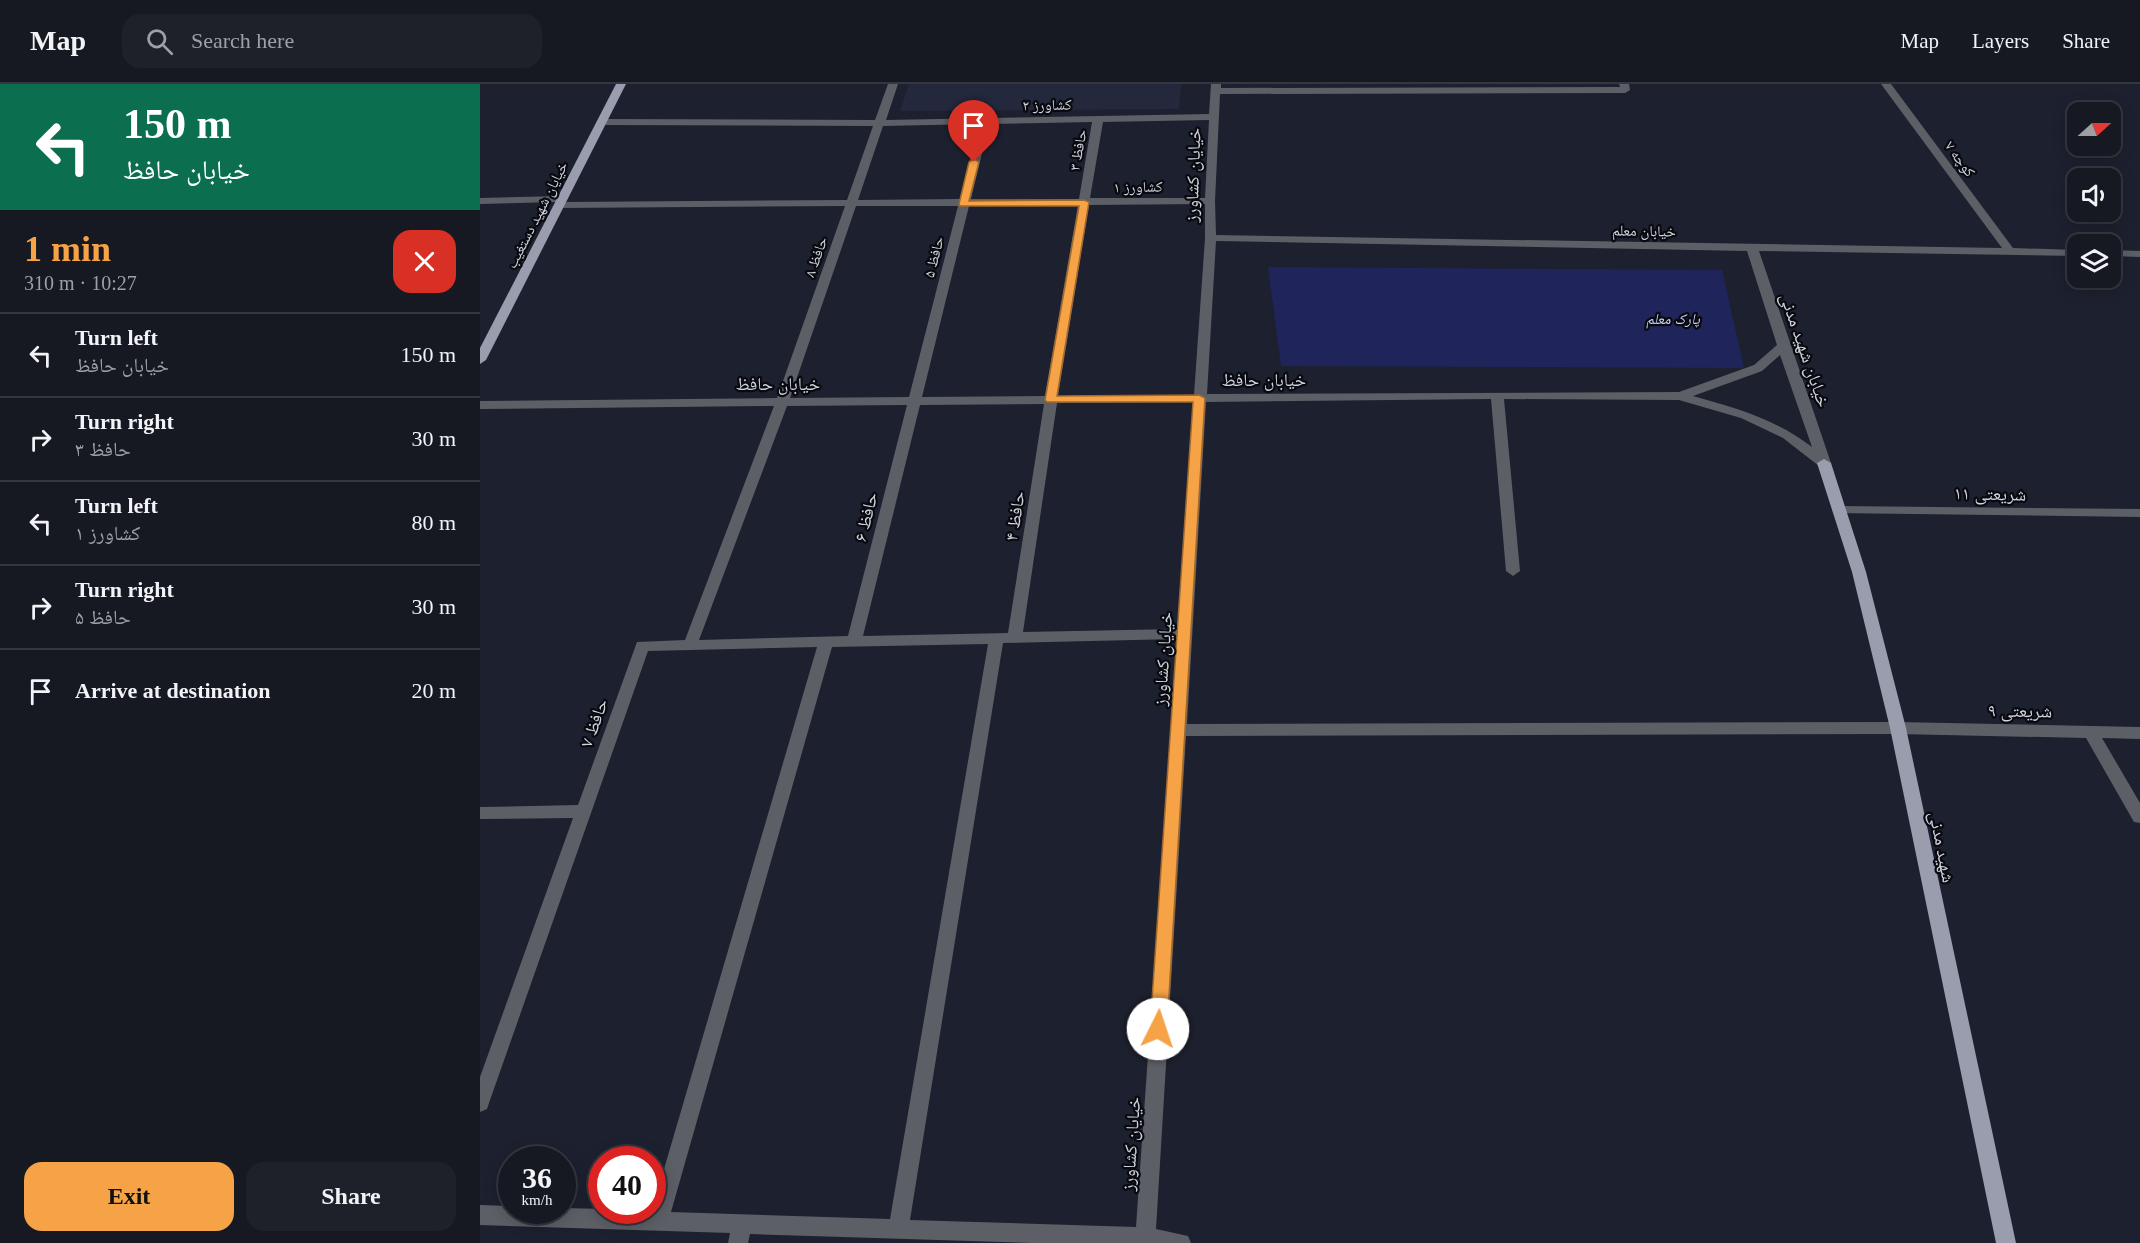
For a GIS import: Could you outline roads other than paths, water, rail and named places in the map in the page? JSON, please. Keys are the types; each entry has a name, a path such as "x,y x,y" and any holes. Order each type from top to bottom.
{"main road":[{"name":"خیایان شهید دستغیب","path":"480,360 621,84"},
{"name":"شهید مدنی","path":"1824,463 1859,572 1899,728 2006,1243"}],"street":[{"name":"حافظ ۸","path":"782,402 893,84"},
{"name":"کوچه ۷","path":"1886,84 2010,252"},
{"path":"1216,88 1625,87"},
{"name":"خیایان کشاورز","path":"1145,1237 1211,238 1210,201 1216,88"},
{"name":"کشاورز ۲","path":"601,122 879,123 1215,117"},
{"name":"حافظ ۳","path":"1051,400 1098,119"},
{"name":"حافظ ۵","path":"913,401 985,121"},
{"name":"کشاورز ۱","path":"480,201 850,205 1210,201"},
{"name":"خیابان معلم","path":"1211,238 2067,253"},
{"name":"خیابان شهید مدنی","path":"1752,248 1824,463"},
{"path":"2121,253 2140,254"},
{"name":"خیابان حافظ","path":"480,405 1680,396 1758,368 1783,346"},
{"path":"1497,396 1513,571"},
{"path":"1680,396 1746,415 1788,435 1824,463"},
{"name":"حافظ ۴","path":"1015,638 1051,400"},
{"name":"حافظ ۶","path":"854,641 913,401"},
{"path":"782,402 690,645 1184,634"},
{"name":"شریعتی ۱۱","path":"1839,510 2140,513"},
{"path":"898,1229 996,638"},
{"path":"666,1193 826,642"},
{"name":"حافظ ۷","path":"480,1103 642,646 690,645"},
{"name":"شریعتی ۹","path":"1178,730 1899,728 2140,733"},
{"path":"2091,732 2140,818"},
{"path":"480,813 584,810"},
{"path":"480,1215 588,1219"},
{"path":"666,1222 739,1233 898,1229 1145,1237 1181,1243"}],"park label":[{"name":"پارک معلم","path":"1673,319"}]}
